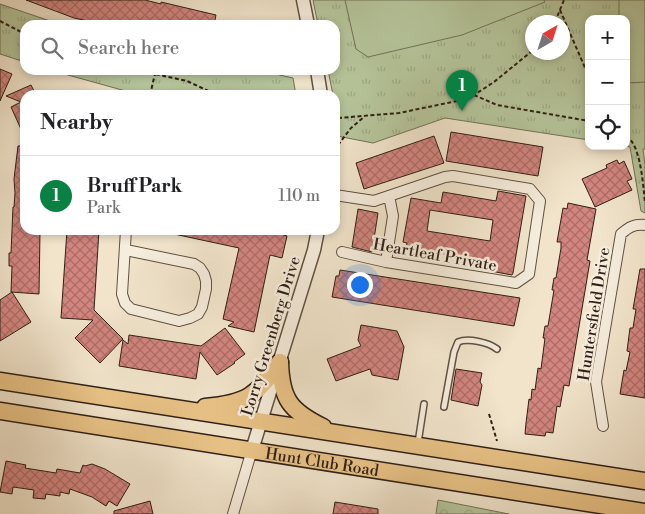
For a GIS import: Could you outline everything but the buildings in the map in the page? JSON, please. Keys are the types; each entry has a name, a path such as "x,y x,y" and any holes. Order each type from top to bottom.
{"main road":[{"path":"185,409 244,400 262,387 280,362"},
{"path":"280,362 282,388 287,401 306,419 338,434"},
{"name":"Hunt Club Road","path":"0,381 645,482"},
{"name":"Hunt Club Road","path":"0,411 645,512"}],"street":[{"path":"303,0 307,20"},
{"path":"318,75 320,90"},
{"name":"Heartleaf Private","path":"342,252 386,262 516,283 529,274 540,201 530,189 453,176 390,196"},
{"path":"340,196 374,201 390,196 393,216 386,262"},
{"name":"Huntersfield Drive","path":"603,426 596,382 621,234 629,227 645,225"},
{"path":"126,235 122,294 124,303 131,309 180,321 198,314 202,307 206,281 200,268 194,264 126,250"},
{"name":"Lorry Greenberg Drive","path":"252,450 317,235"},
{"path":"233,514 252,450"}],"lane":[{"path":"444,407 454,352 458,342 464,339 492,345 497,349"},
{"path":"417,446 424,404"}],"path":[{"path":"558,15 564,0"},
{"path":"560,10 585,68"},
{"path":"0,21 20,31"},
{"path":"340,118 400,114 457,101 474,95 494,82 525,57"},
{"path":"151,90 155,75"},
{"path":"160,75 187,81 206,90"},
{"path":"474,95 497,104 585,120"},
{"path":"340,142 351,128 364,117"},
{"path":"630,138 637,149 645,202"},
{"path":"489,414 497,441"}],"green space":[{"path":"313,0 645,0 645,149 643,149 645,213 641,211 630,147 630,15 585,15 585,139 445,118 373,143 340,137 340,90 332,90 329,75 340,75 340,20 317,20"},
{"path":"345,0 544,0 545,2 462,35 368,57 356,49"},
{"path":"619,0 645,0 645,82 630,83 630,15 619,15"},
{"path":"0,4 47,20 20,20 20,60 0,54"},
{"path":"68,75 280,75 293,78 295,90 122,90"},
{"path":"438,500 509,514 436,514"}],"place":[{"name":"Bruff Park","path":"462,111"}]}
